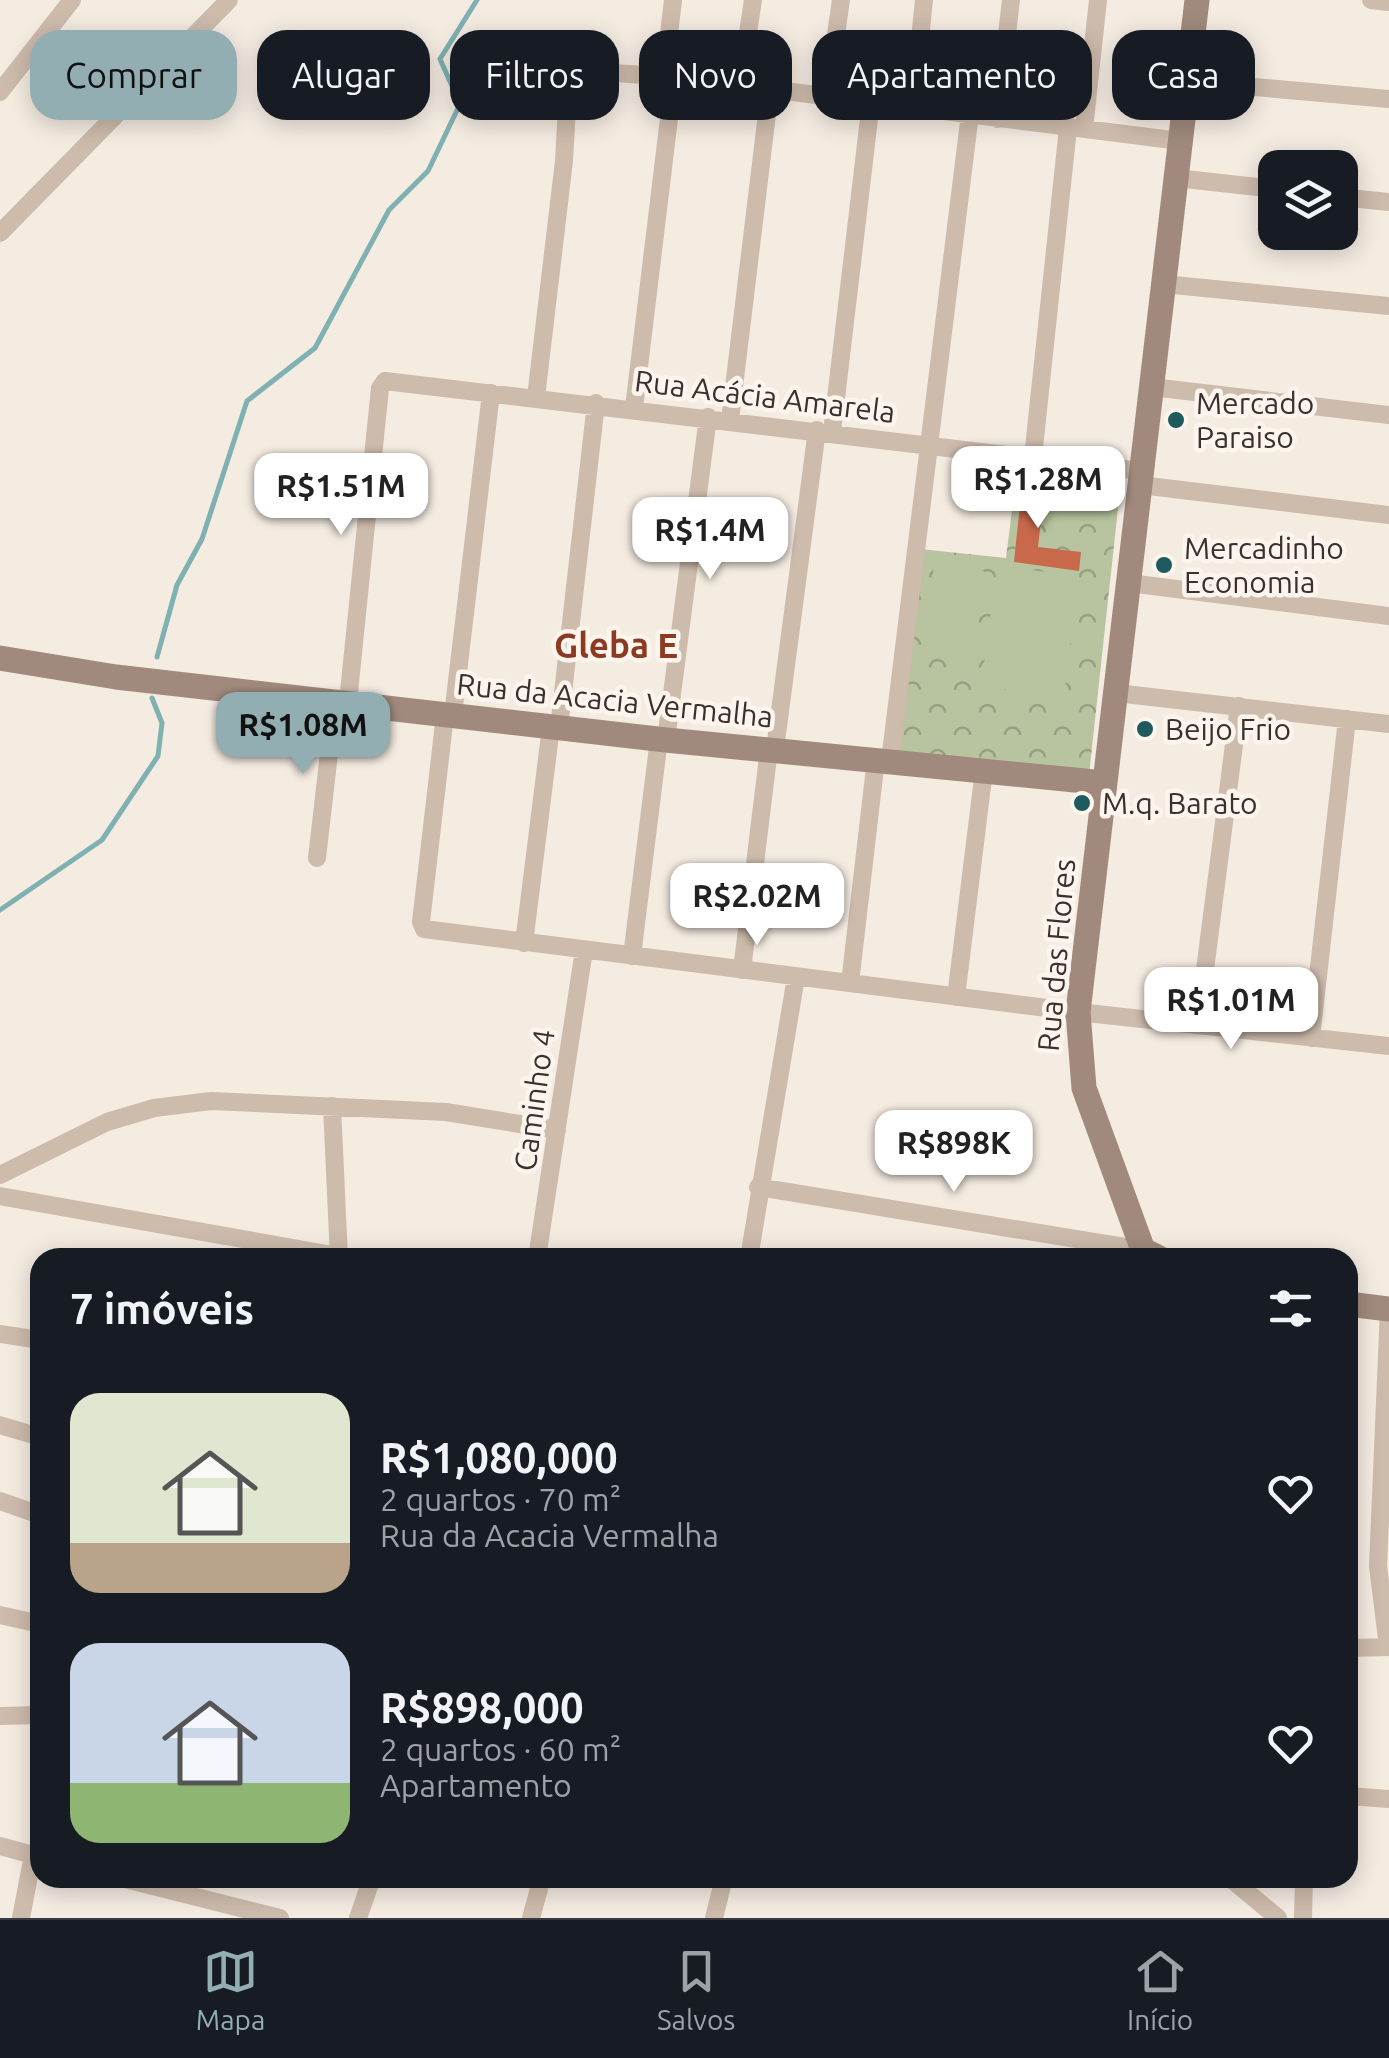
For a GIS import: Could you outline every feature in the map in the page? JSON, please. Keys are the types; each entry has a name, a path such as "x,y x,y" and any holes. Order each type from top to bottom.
{"street":[{"path":"0,92 72,0"},
{"path":"0,233 229,0"},
{"path":"671,30 673,0"},
{"path":"748,30 753,0"},
{"path":"837,30 841,0"},
{"path":"921,30 924,0"},
{"path":"1008,30 1012,0"},
{"path":"1033,457 1076,128 1098,0"},
{"name":"Rua das Flores","path":"1193,30 1197,0"},
{"path":"1371,0 1389,2"},
{"path":"536,397 562,174 569,70 639,75"},
{"path":"1255,86 1389,99"},
{"path":"634,408 664,120"},
{"path":"730,420 766,120"},
{"path":"742,970 868,120"},
{"path":"850,983 969,120"},
{"path":"1013,120 1180,142"},
{"name":"Rua das Flores","path":"1146,1248 1084,1088 1078,1012 1182,120"},
{"path":"1176,178 1258,187"},
{"path":"1358,199 1389,202"},
{"path":"1163,284 1389,306"},
{"name":"Rua Acácia Amarela","path":"342,701 382,383 634,408 1033,457 1141,478 1389,515"},
{"path":"1152,387 1389,415"},
{"path":"490,394 422,928 1078,1012 1389,1046"},
{"path":"524,943 596,404"},
{"path":"632,956 708,417"},
{"path":"1128,583 1389,616"},
{"name":"Rua da Acacia Vermalha","path":"0,658 116,677 663,740 1105,783"},
{"path":"1116,693 1389,724"},
{"path":"317,858 342,701"},
{"path":"1198,1024 1240,706"},
{"path":"1310,1038 1347,719"},
{"path":"956,997 984,770"},
{"name":"Caminho 4","path":"539,1248 584,950"},
{"path":"750,1248 796,977"},
{"path":"0,1175 75,1134 154,1108 212,1100 446,1112 556,1130"},
{"path":"332,1106 341,1248"},
{"path":"758,1187 1109,1248"},
{"path":"0,1196 292,1248"},
{"path":"1358,1305 1389,1309 1378,1566 1388,1647 1358,1648"},
{"path":"0,1334 30,1338"},
{"path":"0,1425 30,1434"},
{"path":"0,1502 30,1512"},
{"path":"0,1615 30,1622"},
{"path":"0,1716 30,1715"},
{"path":"1358,1797 1389,1799"},
{"path":"0,1846 30,1854"},
{"path":"21,1918 30,1883"},
{"path":"161,1888 280,1918"},
{"path":"358,1918 368,1888"},
{"path":"531,1918 539,1888"},
{"path":"714,1918 722,1888"},
{"path":"1241,1888 1270,1915"},
{"path":"1303,1918 1304,1888"}],"green space":[{"path":"1017,470 1121,481 1089,775 895,751 920,549 1006,558"},
{"path":"934,566 984,571 974,652 925,646"},
{"path":"997,566 1079,576 1064,696 981,687"}],"building":[{"path":"1023,475 1046,477 1038,547 1081,552 1079,571 1014,562"}],"waterway":[{"path":"157,657 177,585 202,539 247,401 315,348 389,210 428,171 460,104 440,59 477,0"},
{"path":"0,910 102,840 158,756 162,723 152,698"}],"place":[{"name":"Mercado Paraiso","path":"1176,420"},
{"name":"Mercadinho Economia","path":"1164,565"},
{"name":"Beijo Frio","path":"1145,729"},
{"name":"M.q. Barato","path":"1082,803"}],"district":[{"name":"Gleba E","path":"616,645"}]}
